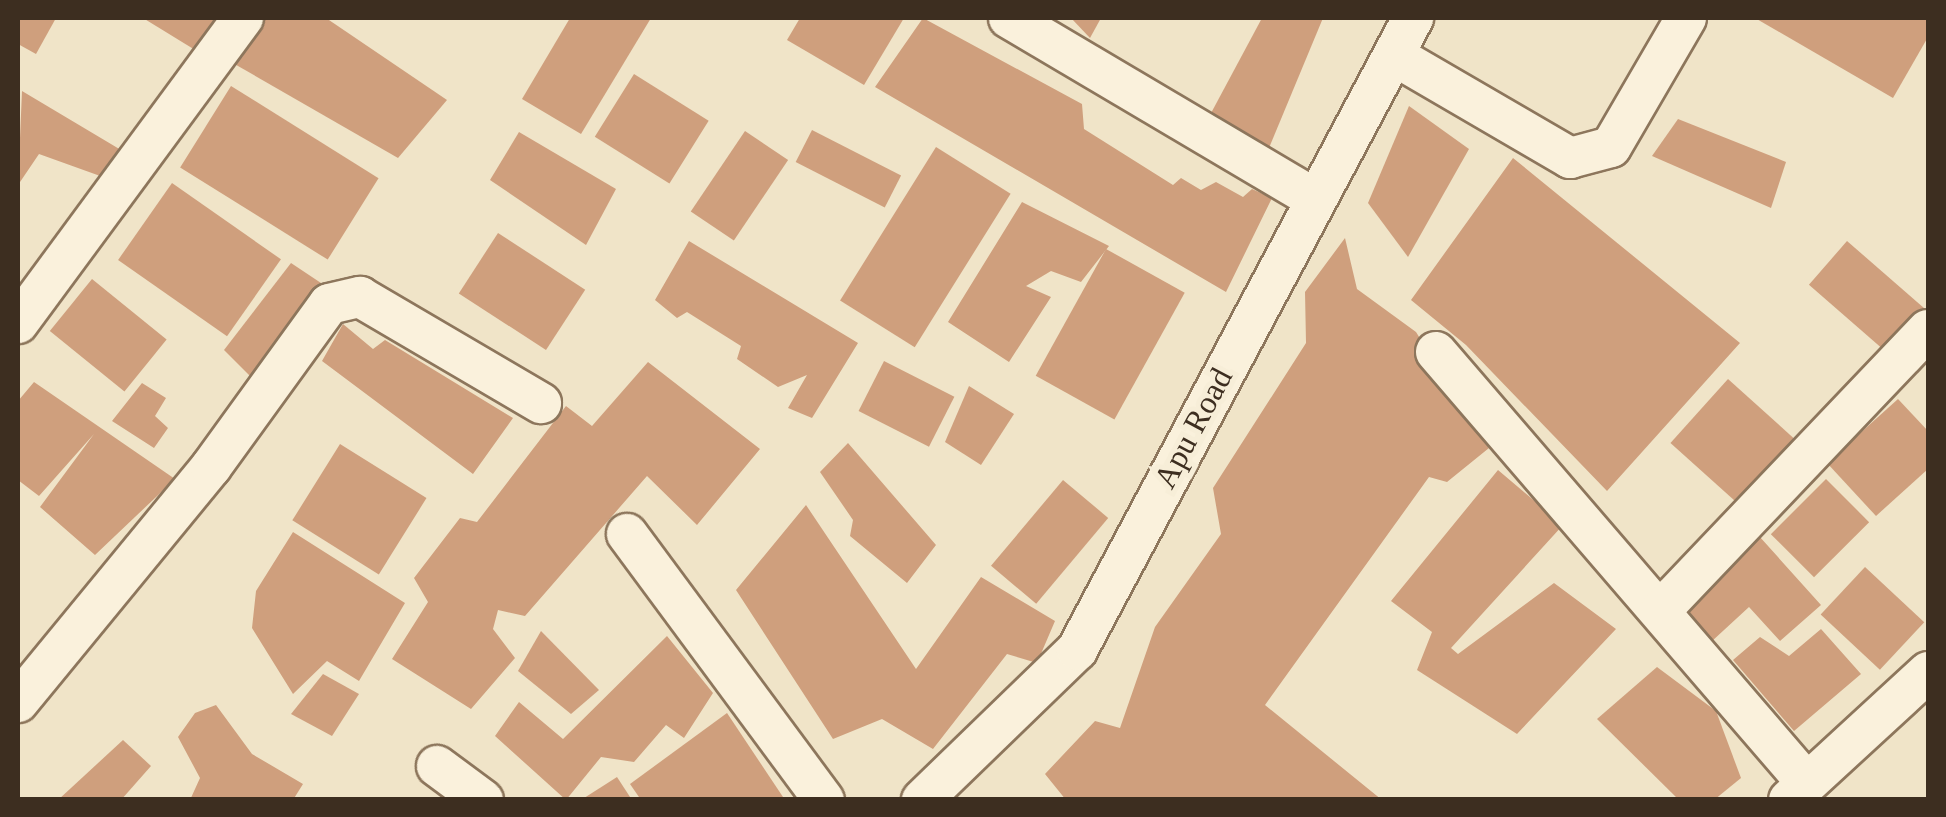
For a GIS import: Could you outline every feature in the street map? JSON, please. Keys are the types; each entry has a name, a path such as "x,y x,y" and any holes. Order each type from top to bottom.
{"street":[{"path":"18,322 242,18"},
{"path":"1010,18 1312,198"},
{"name":"Apu Road","path":"922,800 1077,650 1312,198 1396,56 1413,18"},
{"path":"1396,56 1570,158 1610,148 1686,18"},
{"path":"18,702 210,467 329,304 360,298 542,403"},
{"path":"1660,610 1928,330"},
{"path":"1436,352 1660,610 1798,791 1928,672"},
{"path":"628,534 824,800"},
{"path":"437,766 483,800"}],"building":[{"path":"18,18 56,18 36,54 18,44"},
{"path":"143,18 220,18 200,53"},
{"path":"264,18 326,18 447,100 398,158 231,62"},
{"path":"570,18 651,18 581,134 522,99"},
{"path":"800,18 904,18 864,85 787,40"},
{"path":"923,18 1082,104 1084,129 1173,185 1181,178 1201,190 1216,182 1243,197 1252,189 1272,198 1226,292 875,87"},
{"path":"1071,18 1101,18 1090,38"},
{"path":"1262,18 1323,18 1269,148 1210,115"},
{"path":"1755,18 1928,18 1928,37 1893,98"},
{"path":"634,74 709,121 669,183 595,137"},
{"path":"231,86 379,178 328,260 180,167"},
{"path":"22,91 121,150 103,177 39,154 18,185"},
{"path":"1409,106 1469,149 1408,257 1368,203"},
{"path":"1678,119 1786,162 1771,208 1652,156"},
{"path":"812,130 901,175 885,207 796,162"},
{"path":"745,131 788,160 734,240 691,211"},
{"path":"519,132 616,189 586,245 490,180"},
{"path":"936,147 1011,194 915,347 840,300"},
{"path":"1513,158 1740,343 1607,491 1466,345 1411,300"},
{"path":"172,183 281,259 227,336 118,260"},
{"path":"1022,202 1109,246 1081,282 1051,271 1026,286 1051,297 1009,362 948,322"},
{"path":"498,233 585,290 546,350 459,293"},
{"path":"1345,238 1357,289 1416,332 1489,448 1447,482 1429,477 1265,705 1382,800 1066,800 1045,774 1095,721 1120,728 1155,627 1221,534 1213,488 1306,343 1305,292"},
{"path":"689,241 858,343 812,418 788,408 807,375 778,387 737,359 741,346 687,312 677,318 655,300"},
{"path":"1847,241 1926,310 1888,354 1809,285"},
{"path":"1106,249 1185,293 1114,419 1036,376"},
{"path":"291,263 324,285 260,386 224,350"},
{"path":"92,279 167,339 124,391 50,331"},
{"path":"343,324 373,349 385,340 513,418 473,474 322,361"},
{"path":"884,361 954,397 929,447 859,411"},
{"path":"648,362 760,449 697,525 647,476 525,616 498,610 493,629 515,658 471,709 392,659 428,602 414,578 460,518 477,522 566,406 592,426"},
{"path":"1728,379 1796,440 1738,504 1670,443"},
{"path":"34,382 175,479 95,555 40,507 94,434 39,496 18,480 18,401"},
{"path":"142,383 166,398 155,416 168,428 154,448 112,421"},
{"path":"969,386 1014,414 981,465 945,442"},
{"path":"1898,399 1928,431 1928,469 1876,516 1827,463"},
{"path":"848,443 936,545 907,583 850,536 853,520 820,472"},
{"path":"340,444 427,498 379,574 292,520"},
{"path":"1498,470 1563,525 1451,648 1458,654 1554,583 1616,629 1517,734 1417,670 1432,632 1391,601"},
{"path":"1826,479 1869,522 1814,577 1771,534"},
{"path":"1063,480 1108,518 1036,604 991,566"},
{"path":"806,505 916,669 981,577 1055,621 1037,663 1007,654 933,749 882,719 833,739 736,590"},
{"path":"293,532 405,603 359,681 327,661 293,694 252,628 256,591"},
{"path":"1759,536 1821,605 1780,641 1749,607 1711,642 1680,607"},
{"path":"1865,567 1924,622 1880,670 1821,615"},
{"path":"1821,629 1861,674 1794,731 1733,660 1760,637 1789,656"},
{"path":"541,631 599,690 571,714 518,671"},
{"path":"667,636 713,693 684,738 666,725 634,762 601,757 566,800 495,736 519,702 563,739"},
{"path":"1657,667 1716,711 1741,778 1714,800 1679,800 1597,719"},
{"path":"323,674 359,694 332,736 291,714"},
{"path":"216,705 252,754 303,784 293,800 190,800 200,778 178,737 195,713"},
{"path":"727,713 785,800 641,800 630,784"},
{"path":"123,740 151,766 121,800 58,800"},
{"path":"617,777 632,800 581,800"}]}
